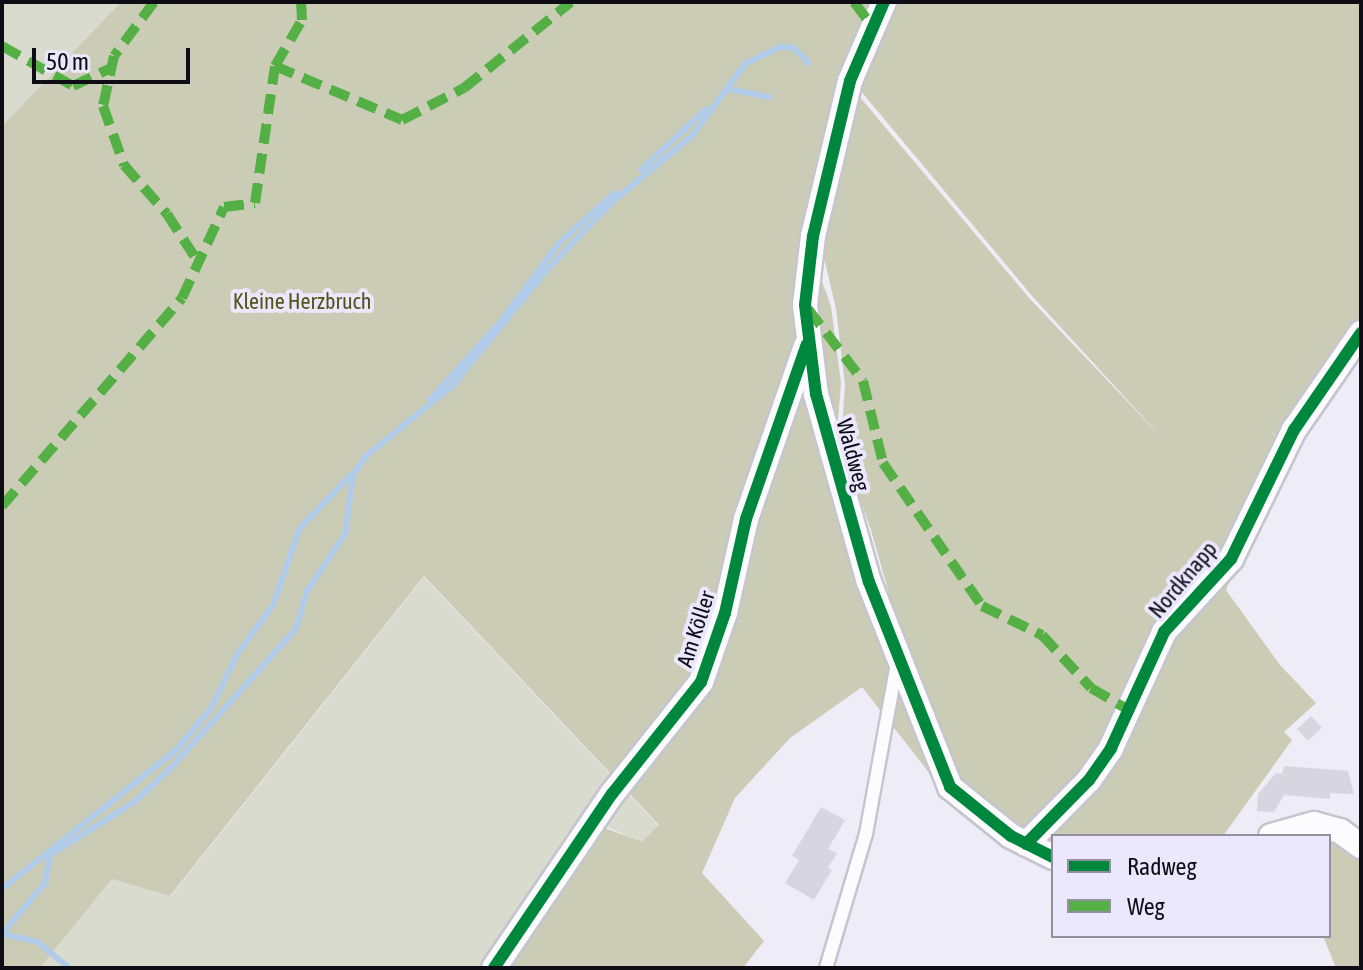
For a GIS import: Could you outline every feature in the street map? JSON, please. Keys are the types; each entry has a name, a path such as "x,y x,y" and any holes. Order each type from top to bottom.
{"street":[{"name":"Waldweg","path":"884,2 850,81 813,236 807,344 839,487 897,661 950,787 1026,844 1051,856"},
{"name":"Nordknapp","path":"1026,844 1075,799 1104,759 1164,632 1231,559 1289,439 1361,333"},
{"name":"Am Köller","path":"494,968 612,794 701,682 725,613 746,519 807,344"},
{"path":"1278,834 1314,824 1340,831 1361,846"}],"lane":[{"path":"826,968 866,834 897,661"}],"shaded area":[{"path":"2,2 121,2 2,126"},
{"path":"424,577 659,826 642,843 589,818 487,968 40,968 112,879 171,896"}],"green space":[{"name":"Kleine Herzbruch","path":"121,2 878,2 805,234 831,306 841,383 836,444 903,659 907,657 871,530 841,444 845,385 836,309 819,236 853,89 1030,299 1164,440 1033,297 855,84 888,2 1361,2 1361,323 1283,444 1271,431 1281,446 1226,590 1280,665 1316,703 1284,732 1292,740 1224,834 1051,834 1051,851 945,793 862,687 790,738 735,798 702,873 764,941 743,968 499,968 597,825 642,842 659,825 424,576 170,896 112,879 40,968 2,968 2,126"},
{"path":"1331,837 1361,855 1361,968 1336,968 1324,938 1331,938"}],"building":[{"path":"1311,716 1322,728 1308,741 1297,729"},
{"path":"1284,766 1348,771 1354,794 1330,793 1330,799 1284,795 1274,812 1257,811 1258,794 1276,773 1282,774"},
{"path":"821,807 845,820 828,849 837,853 828,868 832,870 814,900 785,883 799,860 792,856"}],"waterway":[{"path":"2,934 45,883 50,855 134,802 172,767 295,630 307,591 345,534 353,475 366,456 452,386 544,273 612,202 692,136 745,64 780,47 794,48 809,63"},
{"path":"723,93 728,89 769,97"},
{"path":"641,170 706,109"},
{"path":"431,399 501,321 559,243 615,193"},
{"path":"2,889 176,750 211,708 238,653 273,605 300,528 353,473"},
{"path":"3,934 38,942 69,968"}],"marked path":[{"path":"154,2 114,56 103,106 124,165 167,214 198,262"},
{"path":"2,506 182,298 224,207 255,203 275,66 302,20 301,2"},
{"path":"275,66 402,120 464,88 571,2"},
{"path":"854,2 872,26"},
{"path":"2,46 73,86 111,68"},
{"path":"808,309 863,381 883,463 982,606 1042,635 1091,688 1127,709"}],"cycle path":[{"path":"884,2 850,81 813,236 805,305 816,394 869,582 950,787 1011,836 1051,856"},
{"path":"1026,844 1089,780 1111,748 1164,632 1231,559 1294,430 1361,333"},
{"path":"494,968 612,794 701,682 725,613 746,519 807,344"}]}
